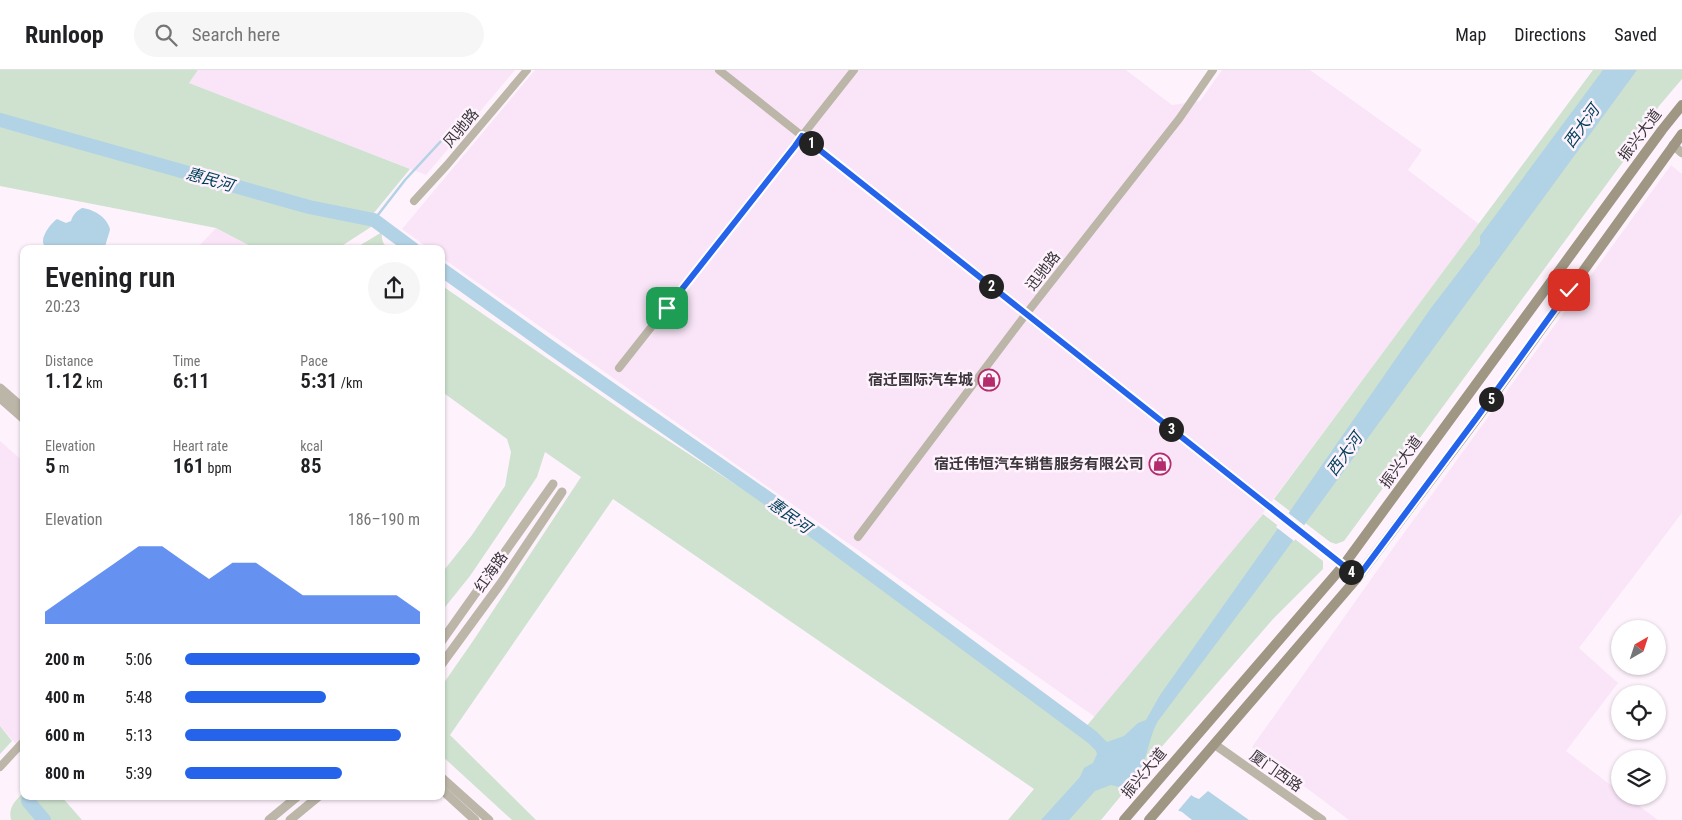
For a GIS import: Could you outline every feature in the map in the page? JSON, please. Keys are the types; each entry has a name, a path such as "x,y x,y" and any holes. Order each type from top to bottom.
{"main road":[{"name":"振兴大道","path":"1124,820 1343,566 1682,105"},
{"path":"1149,820 1358,577 1478,416 1682,134"}],"street":[{"name":"风驰路","path":"414,201 527,70"},
{"path":"719,70 1358,577"},
{"path":"619,368 854,70"},
{"name":"迅驰路","path":"858,536 1026,314 1179,119 1213,70"},
{"path":"1673,145 1682,153"},
{"path":"0,388 20,406"},
{"path":"0,398 20,415"},
{"name":"红海路","path":"445,636 553,484"},
{"name":"红海路","path":"445,660 501,583 562,492"},
{"name":"厦门西路","path":"1214,744 1322,820"},
{"path":"0,767 20,745"},
{"path":"445,781 489,820"},
{"path":"445,793 475,820"},
{"path":"269,820 293,800"},
{"path":"290,820 314,800"}],"shaded area":[{"path":"198,70 515,70 426,175 189,83"},
{"name":"宿迁国际汽车城","path":"535,70 1126,70 1172,105 1200,101 1222,70 1310,70 1422,150 1408,170 1479,224 1105,724 445,260 445,245 424,245 402,229"},
{"path":"1671,165 1682,174 1682,513 1579,648 1618,683 1616,685 1611,685 1611,692 1566,751 1611,785 1611,805 1638,805 1658,820 1349,820 1252,747 1396,544"},
{"path":"216,228 248,245 200,245"},
{"path":"0,441 20,458 20,748 0,726"}],"green space":[{"path":"0,70 198,70 189,83 410,169 369,217 301,201 0,116"},
{"path":"1593,70 1682,70 1682,79 1659,106 1634,147 1344,541 1336,544 1330,542 1274,499"},
{"path":"0,127 306,209 374,225 343,245 248,245 216,228 0,186"},
{"path":"382,232 384,245 361,245"},
{"path":"445,288 635,419 758,499 1080,734 1263,514 1323,561 1323,569 1274,618 1158,751 1101,820 1008,820 1034,789 613,499 450,735 536,820 512,820 445,759 445,681 581,477 545,452 537,477 470,576 445,607 445,569 472,535 505,486 511,452 507,439 445,394"},
{"path":"0,726 12,741 0,754"},
{"path":"20,796 20,800 64,800 82,820 11,820 11,808"}],"water":[{"name":"西大河","path":"1603,70 1637,70 1267,576 1158,721 1144,761 1194,797 1199,799 1208,791 1249,820 1192,820 1182,812 1124,788 1111,785 1095,791 1069,820 1041,820 1080,777 1084,768 1093,763 1097,754 1092,737 1107,742 1124,736 1138,723 1146,720 1160,695 1431,308 1480,244 1480,236"},
{"path":"82,208 91,210 99,214 106,221 110,229 106,245 45,245 43,239 50,226 57,219 66,223 71,221 78,210"}],"pier":[{"path":"1287,512 1305,526 1294,541 1276,527"},
{"path":"1148,760 1193,793 1176,813 1122,790"}],"waterway":[{"path":"374,220 405,180 467,113"},
{"name":"惠民河","path":"0,120 309,207 374,220 408,245"},
{"name":"惠民河","path":"445,272 796,518 1092,737 1105,750"},
{"path":"28,801 44,820"}],"place":[{"name":"宿迁国际汽车城","path":"989,380"},
{"name":"宿迁伟恒汽车销售服务有限公司","path":"1160,464"}],"route":[{"path":"667,308 802,136 1358,577 1569,290"}]}
